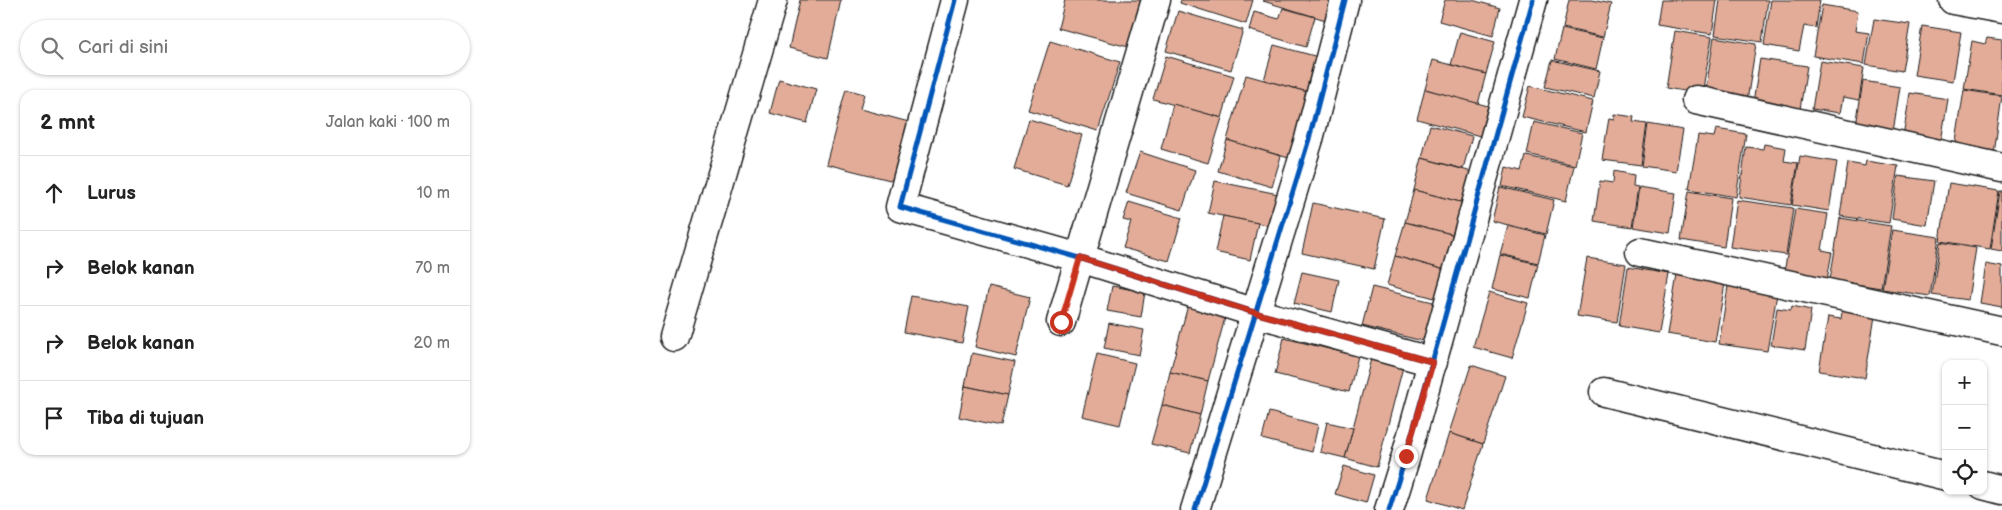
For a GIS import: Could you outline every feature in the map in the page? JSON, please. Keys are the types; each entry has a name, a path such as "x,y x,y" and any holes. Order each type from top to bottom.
{"street":[{"path":"674,337 773,0"},
{"path":"955,0 900,208 1080,258 1256,313 1433,362"},
{"path":"1061,322 1156,0"},
{"path":"1195,510 1309,138 1346,0"},
{"path":"1389,510 1433,362 1531,0"},
{"path":"1953,0 2002,9"},
{"path":"1696,100 2002,168"},
{"path":"1640,252 2002,331"},
{"path":"1604,392 1942,475"},
{"path":"1987,486 2002,490"}],"building":[{"path":"800,0 841,0 828,58 789,48"},
{"path":"1065,0 1141,0 1128,47 1058,28"},
{"path":"1181,0 1253,0 1246,24 1180,3"},
{"path":"1264,0 1335,0 1329,21"},
{"path":"1445,0 1472,0 1500,8 1493,36 1439,21"},
{"path":"1569,0 1592,0 1611,4 1603,37 1563,28"},
{"path":"1661,0 1717,0 1712,34 1657,25"},
{"path":"1720,0 1768,0 1762,42 1715,35"},
{"path":"1771,0 1820,0 1816,28 1804,26 1799,51 1764,45"},
{"path":"1822,5 1858,11 1855,31 1869,33 1864,64 1813,56"},
{"path":"1283,8 1315,17 1306,47 1249,30 1254,12 1279,19"},
{"path":"1178,11 1243,30 1231,70 1166,51"},
{"path":"1874,19 1910,24 1902,71 1866,65"},
{"path":"1922,26 1961,32 1953,81 1914,75"},
{"path":"1562,29 1603,38 1596,69 1555,59"},
{"path":"1675,31 1712,37 1702,94 1666,88"},
{"path":"1460,32 1495,42 1486,74 1451,65"},
{"path":"1714,37 1756,44 1747,101 1705,95"},
{"path":"1987,38 2002,40 2002,95 1964,89 1972,41 1985,44"},
{"path":"1050,41 1120,62 1098,131 1028,110"},
{"path":"1274,45 1322,58 1311,93 1264,80"},
{"path":"1166,56 1234,76 1222,118 1153,99"},
{"path":"1760,59 1807,66 1800,109 1753,102"},
{"path":"1433,60 1486,74 1478,104 1425,89"},
{"path":"1552,60 1600,71 1594,98 1545,87"},
{"path":"1820,61 1864,68 1859,100 1843,97 1840,113 1812,109"},
{"path":"1246,75 1311,93 1292,159 1227,140"},
{"path":"779,79 816,89 807,123 770,113"},
{"path":"1863,81 1900,87 1893,132 1856,126"},
{"path":"1530,86 1593,101 1586,132 1522,117"},
{"path":"846,89 864,94 860,109 909,122 894,181 826,164"},
{"path":"1425,89 1488,106 1480,136 1417,119"},
{"path":"1964,90 2002,96 1994,154 1955,148"},
{"path":"1910,93 1948,99 1941,142 1903,136"},
{"path":"1173,104 1222,118 1208,163 1161,149"},
{"path":"1614,114 1634,117 1633,122 1647,124 1641,165 1602,160 1609,118 1614,119"},
{"path":"1029,119 1082,135 1067,185 1014,169"},
{"path":"1534,122 1582,133 1575,165 1527,154"},
{"path":"1648,124 1683,130 1676,171 1642,166"},
{"path":"1430,125 1472,136 1463,169 1422,158"},
{"path":"1716,129 1746,134 1736,197 1689,189 1698,135 1714,137"},
{"path":"1227,140 1281,156 1272,187 1218,171"},
{"path":"1764,144 1786,148 1784,161 1798,163 1791,205 1739,197 1746,147 1763,149"},
{"path":"1140,152 1195,170 1182,210 1126,193"},
{"path":"1526,156 1574,166 1566,201 1502,186 1506,167 1522,171"},
{"path":"1800,156 1837,162 1829,211 1792,205"},
{"path":"1422,158 1472,172 1464,203 1414,190"},
{"path":"1866,161 1898,166 1889,223 1840,216 1848,163 1865,166"},
{"path":"1614,171 1634,175 1633,186 1638,187 1632,227 1594,221 1600,181 1613,183"},
{"path":"1898,176 1934,181 1927,225 1892,219"},
{"path":"1215,181 1278,194 1271,226 1208,213"},
{"path":"1949,183 1999,191 1990,249 1940,241"},
{"path":"1500,187 1554,200 1546,234 1492,221"},
{"path":"1639,187 1676,193 1670,233 1633,227"},
{"path":"1414,190 1464,203 1455,235 1405,222"},
{"path":"1689,191 1731,198 1724,247 1681,240"},
{"path":"2000,191 2002,191 2002,251 1991,249"},
{"path":"1737,200 1793,208 1786,255 1730,247"},
{"path":"1129,202 1182,218 1169,261 1123,248 1131,222 1123,220"},
{"path":"1313,203 1385,219 1374,269 1302,253"},
{"path":"1795,209 1828,214 1822,250 1832,252 1827,280 1784,273"},
{"path":"1223,216 1258,223 1250,260 1215,252"},
{"path":"1840,218 1891,226 1881,288 1830,280"},
{"path":"1405,222 1455,235 1445,270 1395,256"},
{"path":"1508,226 1545,235 1538,263 1500,254"},
{"path":"1892,230 1939,237 1930,296 1882,289"},
{"path":"1940,242 1976,248 1968,300 1932,295"},
{"path":"1500,255 1538,264 1530,298 1492,289"},
{"path":"1395,256 1445,270 1438,299 1387,285"},
{"path":"1587,258 1626,264 1617,322 1577,316"},
{"path":"1986,264 2002,267 2002,307 1980,303"},
{"path":"1628,267 1669,274 1659,333 1619,326"},
{"path":"1302,272 1339,280 1332,312 1294,303"},
{"path":"1677,275 1725,283 1715,342 1667,334"},
{"path":"1112,286 1145,292 1141,317 1107,311"},
{"path":"1728,286 1777,294 1767,351 1719,344"},
{"path":"989,287 1030,297 1016,357 975,347"},
{"path":"1372,287 1437,303 1427,342 1362,326"},
{"path":"1489,292 1528,303 1512,358 1473,347"},
{"path":"911,296 969,307 962,343 904,332"},
{"path":"1188,305 1226,314 1208,381 1170,372"},
{"path":"1792,306 1811,310 1805,350 1771,345 1777,308 1791,310"},
{"path":"1842,311 1875,316 1865,378 1819,371 1828,317 1841,319"},
{"path":"1109,323 1144,330 1139,355 1104,348"},
{"path":"1284,338 1358,356 1349,392 1275,374"},
{"path":"972,353 1015,362 1008,395 965,386"},
{"path":"1097,354 1135,363 1120,425 1082,416"},
{"path":"1371,359 1403,367 1377,467 1345,458"},
{"path":"1471,365 1505,376 1483,444 1449,433"},
{"path":"1170,372 1208,381 1200,415 1162,405"},
{"path":"965,386 1008,395 1001,426 959,417"},
{"path":"1162,405 1200,415 1190,453 1151,444"},
{"path":"1269,412 1318,425 1312,452 1262,439"},
{"path":"1327,422 1353,428 1345,458 1320,452"},
{"path":"1449,433 1483,444 1462,510 1428,499"},
{"path":"1344,466 1374,475 1366,503 1335,494"}],"cycle path":[{"path":"955,0 900,207 1080,258 1256,313 1433,362"},
{"path":"1195,510 1309,139 1345,0"},
{"path":"1389,510 1406,456 1533,0"}],"route":[{"path":"1061,322 1080,258 1256,313 1433,362 1406,456"}]}
